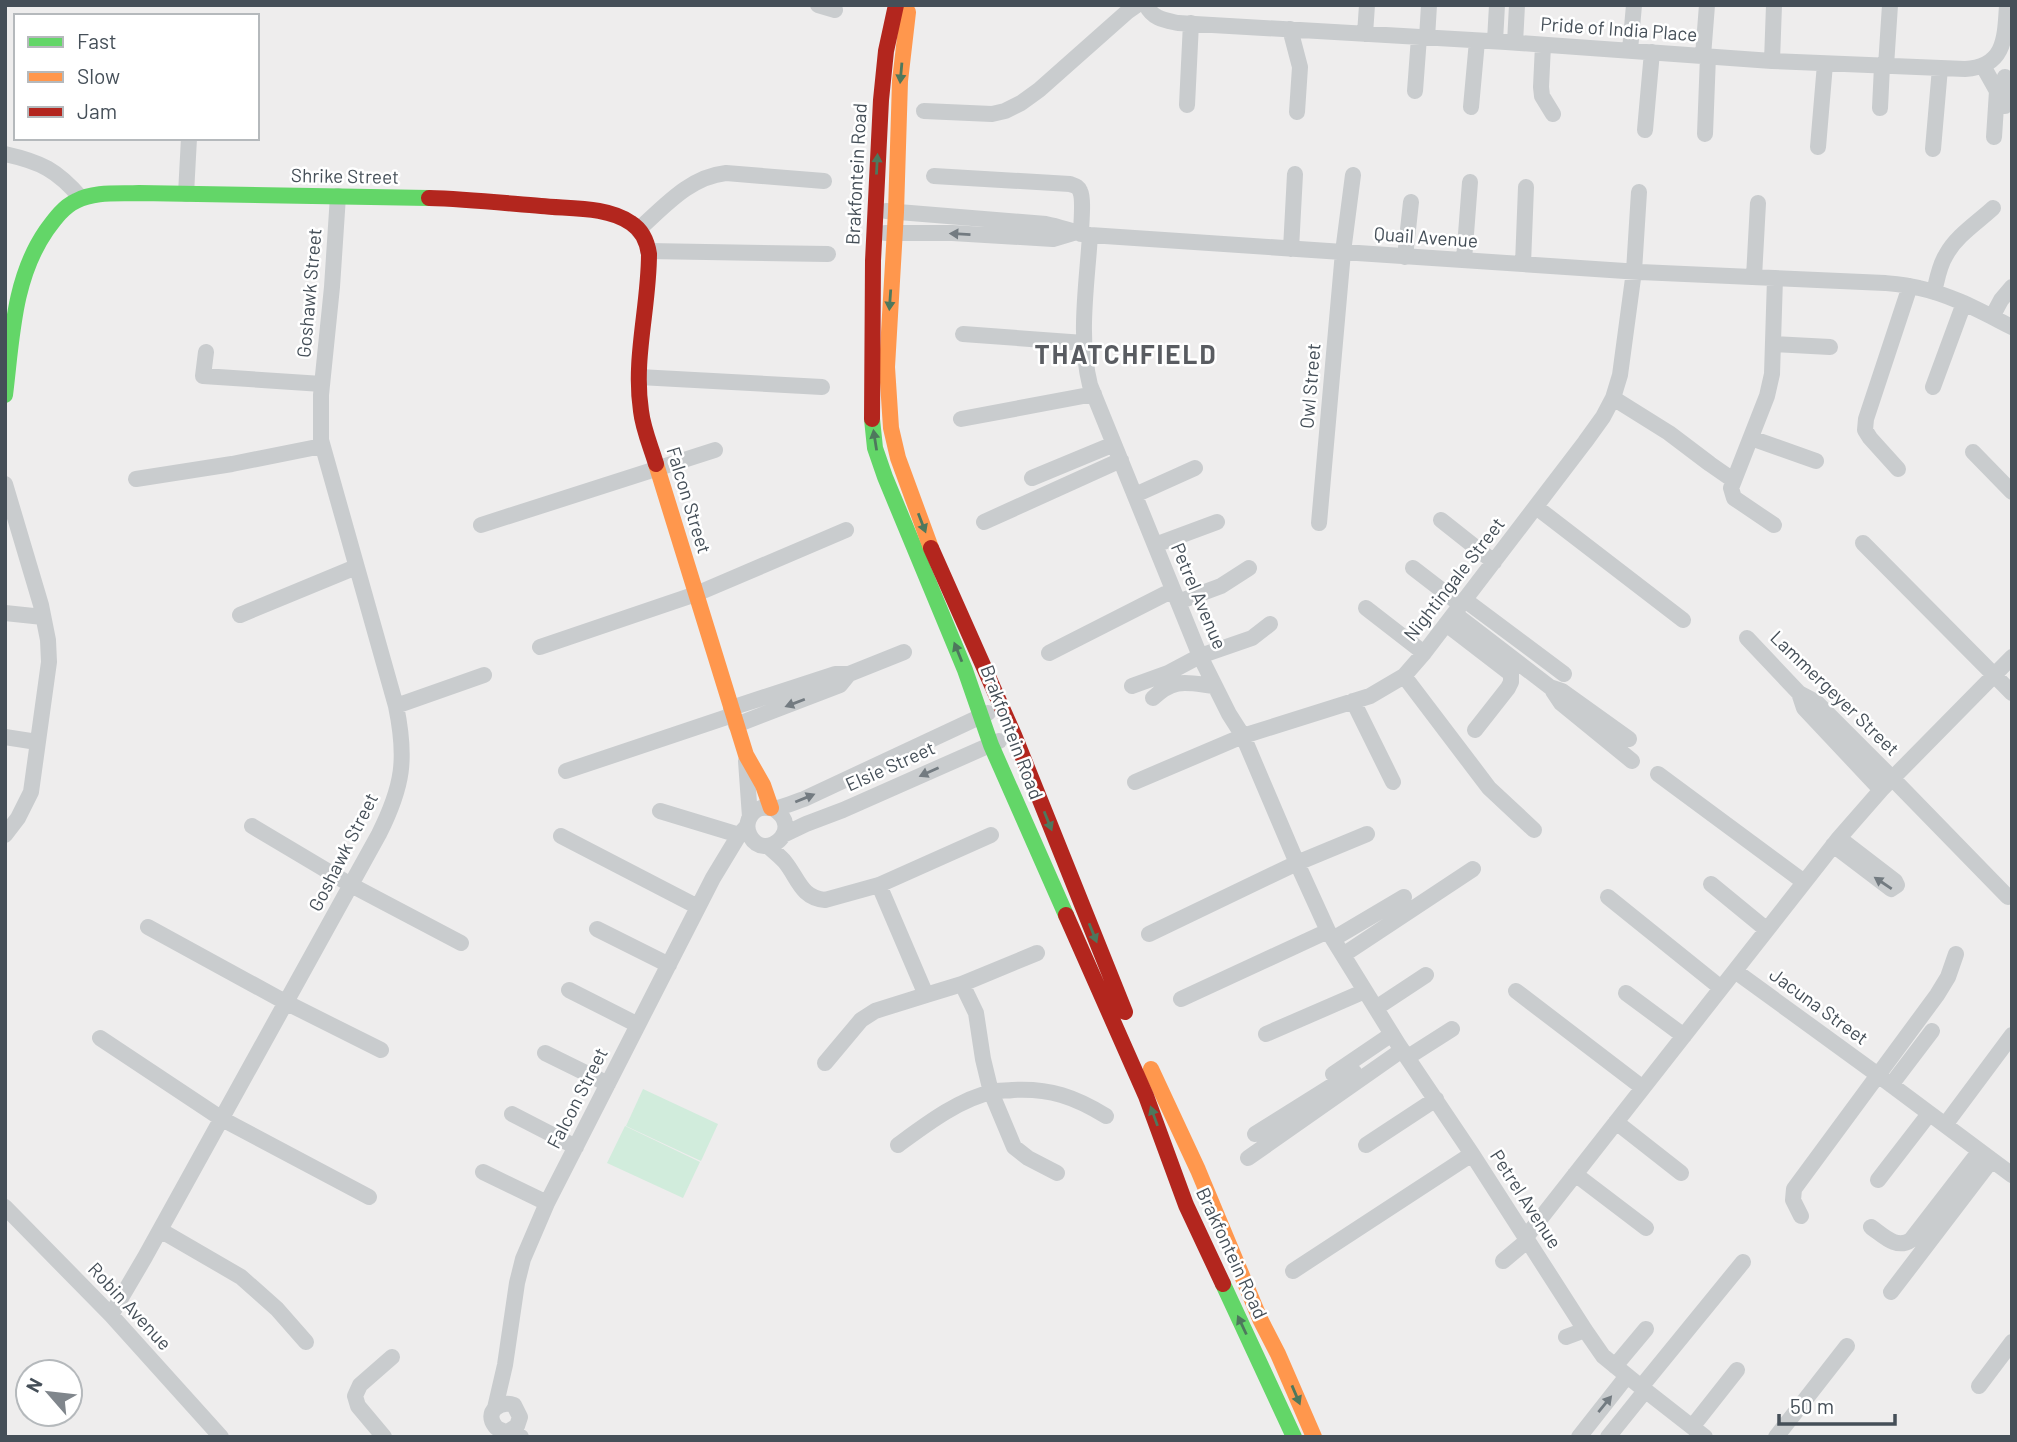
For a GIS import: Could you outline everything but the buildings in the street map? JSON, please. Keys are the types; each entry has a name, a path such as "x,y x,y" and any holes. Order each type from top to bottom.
{"street":[{"path":"818,5 835,10"},
{"name":"Brakfontein Road","path":"896,5 883,74 874,211 870,381 875,448 965,670 991,745 1146,1096 1186,1205 1294,1437"},
{"name":"Brakfontein Road","path":"908,5 901,81 887,367 891,428 902,469 933,553 1014,735 1135,1035 1198,1170 1249,1294 1314,1437"},
{"path":"924,111 992,114 1013,107 1039,90 1136,5"},
{"name":"Pride of India Place","path":"1146,5 1157,18 1191,23 1825,64 1965,69 1979,68 1987,64"},
{"path":"1365,34 1367,5"},
{"path":"1415,91 1429,5"},
{"path":"1497,5 1505,42"},
{"path":"1505,42 1507,5"},
{"path":"1505,42 1517,5"},
{"path":"1630,50 1634,5"},
{"path":"1707,5 1714,116"},
{"path":"1772,61 1773,5"},
{"path":"1880,108 1890,5"},
{"path":"1987,64 2001,49 2008,15"},
{"path":"1187,104 1191,23"},
{"path":"1290,29 1300,66 1297,112"},
{"path":"1471,107 1477,41"},
{"path":"1543,45 1542,96 1553,114"},
{"path":"1645,131 1652,52"},
{"path":"1705,134 1709,56"},
{"path":"1818,146 1825,64"},
{"path":"1987,64 2009,83 1998,139 1997,91 1987,64"},
{"path":"1933,149 1940,68"},
{"path":"186,194 189,140"},
{"path":"5,154 49,169 64,179 81,198 59,214 39,239 11,292 5,394"},
{"path":"1291,249 1295,174"},
{"path":"824,181 753,175 711,175 688,187 638,230 648,251 828,254"},
{"name":"Owl Street","path":"1319,523 1343,253 1353,175"},
{"name":"Petrel Avenue","path":"934,176 1077,186 1081,198 1084,342 1086,366 1094,394 1200,656 1243,736 1330,935 1604,1356 1701,1434"},
{"path":"1465,260 1469,182"},
{"path":"1523,264 1526,187"},
{"name":"Nightingale Street","path":"1135,782 1243,736 1370,696 1404,676 1424,653 1585,443 1613,398 1620,375 1634,271 1639,192"},
{"name":"Shrike Street","path":"81,198 139,193 456,199 593,211 623,218 638,230"},
{"name":"Goshawk Street","path":"110,1315 287,1003 390,812 399,786 403,760 402,734 396,706 322,446 322,384 338,196"},
{"path":"1405,257 1411,202"},
{"path":"1758,203 1766,307 1763,358"},
{"path":"1934,292 1947,252 1993,208"},
{"name":"Quail Avenue","path":"874,211 997,228"},
{"name":"Quail Avenue","path":"874,233 952,233 1056,226 1081,234 1343,253 1885,283 1934,292 1964,303 2012,327"},
{"name":"Falcon Street","path":"648,251 638,393 641,414 746,755 772,808"},
{"path":"1763,278 1774,344 1769,385 1731,488 1734,498 1774,525"},
{"path":"1898,469 1865,430 1866,419 1910,286"},
{"path":"1992,317 2012,286"},
{"path":"1933,387 1964,303"},
{"path":"963,334 1084,342"},
{"path":"1774,344 1830,347"},
{"path":"206,352 203,376 322,384"},
{"path":"639,377 822,387"},
{"path":"961,419 1094,394"},
{"path":"1613,398 1669,433 1733,480"},
{"path":"1751,438 1816,461"},
{"path":"136,479 322,446"},
{"path":"481,525 715,450"},
{"path":"1032,478 1117,452"},
{"path":"1006,502 1117,452"},
{"path":"984,522 1117,452"},
{"path":"1973,452 2012,492"},
{"path":"1135,495 1195,468"},
{"path":"5,484 43,617 49,662 31,792 18,818 5,835"},
{"path":"1536,507 1683,620"},
{"path":"1441,520 1494,562"},
{"path":"1155,545 1217,522"},
{"path":"540,647 696,594 846,530"},
{"path":"1863,543 2012,693"},
{"path":"240,615 356,567"},
{"path":"1049,653 1175,596 1221,586 1249,568"},
{"path":"1413,568 1457,611 1511,674 1508,688 1475,730"},
{"path":"1366,608 1424,653"},
{"path":"1457,611 1564,674"},
{"path":"1457,611 1550,687 1561,703 1632,761"},
{"path":"5,613 43,617"},
{"path":"1132,686 1168,673 1200,656 1252,638 1270,624"},
{"name":"Lammergeyer Street","path":"1747,638 1799,693 1804,708 1827,723 1887,784 2008,897"},
{"path":"566,771 734,716 835,674 849,674 904,652"},
{"name":"Lammergeyer Street","path":"1503,1261 1527,1238 1836,842 1887,784 2012,657"},
{"path":"396,706 484,675"},
{"path":"1404,676 1489,788 1534,830"},
{"path":"1153,698 1172,684 1215,686"},
{"path":"1550,687 1562,691 1629,739"},
{"path":"1353,701 1393,782"},
{"name":"Elsie Street","path":"772,808 804,799 1002,707"},
{"name":"Elsie Street","path":"773,842 806,824 1014,735"},
{"path":"5,737 37,742"},
{"name":"Falcon Street","path":"503,1427 503,1375 523,1259 547,1203 696,910 745,826 746,755"},
{"path":"1658,774 1804,882"},
{"path":"728,855 773,842 785,823 779,812 772,808 759,809 745,826"},
{"path":"660,811 745,826"},
{"path":"252,826 351,885 461,943"},
{"path":"745,826 751,838 773,842 801,888 816,899 825,900 879,885 991,835"},
{"path":"1149,934 1297,863 1367,834"},
{"path":"561,836 696,910"},
{"path":"1836,842 1865,864"},
{"path":"578,855 696,910"},
{"path":"1343,955 1473,869"},
{"path":"1710,884 1766,930"},
{"path":"879,885 926,995"},
{"path":"1181,999 1330,935 1404,897"},
{"path":"1608,897 1721,988"},
{"path":"148,927 287,1003 381,1050"},
{"path":"597,929 669,965"},
{"path":"825,1063 861,1020 875,1011 962,984 1037,953"},
{"path":"1801,1216 1793,1200 1794,1189 1937,995 1948,977 1956,954"},
{"name":"Jacuna Street","path":"1735,971 2012,1175"},
{"path":"1376,1008 1426,975"},
{"path":"962,984 976,1013 991,1092 1013,1147 1057,1173"},
{"path":"569,990 638,1025"},
{"path":"1266,1034 1365,991"},
{"path":"1516,991 1643,1088"},
{"path":"1626,993 1684,1036"},
{"path":"1313,1087 1400,1046 1452,1029"},
{"path":"1891,1085 1932,1031"},
{"path":"1945,1125 2012,1035"},
{"path":"100,1038 222,1119 369,1198"},
{"path":"1255,1134 1400,1046"},
{"path":"1248,1158 1400,1046"},
{"path":"545,1054 608,1084"},
{"path":"898,1146 948,1110 991,1092 1044,1091 1082,1102 1106,1116"},
{"path":"1366,1145 1436,1099"},
{"path":"513,1114 576,1147"},
{"path":"1878,1180 1929,1114"},
{"path":"1616,1122 1681,1173"},
{"path":"1293,1271 1472,1154"},
{"path":"1871,1227 1897,1244 1904,1244 1985,1156"},
{"path":"1891,1292 1985,1156"},
{"path":"483,1172 547,1203"},
{"path":"1575,1174 1646,1228"},
{"name":"Robin Avenue","path":"5,1207 110,1315 221,1437"},
{"path":"160,1230 241,1277 277,1309 306,1342"},
{"path":"1579,1437 1743,1262"},
{"path":"1633,1380 1722,1271"},
{"path":"1608,1437 1633,1380 1646,1329"},
{"path":"1566,1336 1585,1330"},
{"path":"1979,1386 2012,1342"},
{"path":"1776,1437 1847,1346"},
{"path":"1764,1437 1830,1353"},
{"path":"384,1437 358,1406 355,1396 359,1385 392,1357"},
{"path":"1701,1434 1737,1370"},
{"name":"Falcon Street","path":"503,1375 517,1411 532,1437"},
{"path":"482,1437 503,1427 517,1426 517,1411 504,1403 503,1427"}],"green space":[{"path":"643,1089 718,1124 701,1161 626,1126"},
{"path":"625,1126 700,1162 683,1198 607,1163"}],"traffic: fast":[{"path":"5,395 12,331 20,289 27,269 46,231 63,210 76,201 99,194 139,193 429,198"},
{"path":"872,419 875,448 885,477 965,670 991,745 1066,915"},
{"path":"1223,1284 1294,1437"}],"traffic: slow":[{"path":"908,12 900,81 887,367 891,428 898,458 931,548"},
{"path":"656,464 746,755 763,785 771,808"},
{"path":"1151,1069 1314,1437"}],"traffic: jam":[{"path":"872,419 873,261 881,100 886,51 896,5"},
{"path":"429,198 599,211 621,218 641,232 649,254 639,391 643,424 656,464"},
{"path":"931,548 1014,735 1125,1012"},
{"path":"1066,915 1146,1096 1186,1205 1223,1284"}],"district":[{"name":"THATCHFIELD","path":"1126,355"}]}
